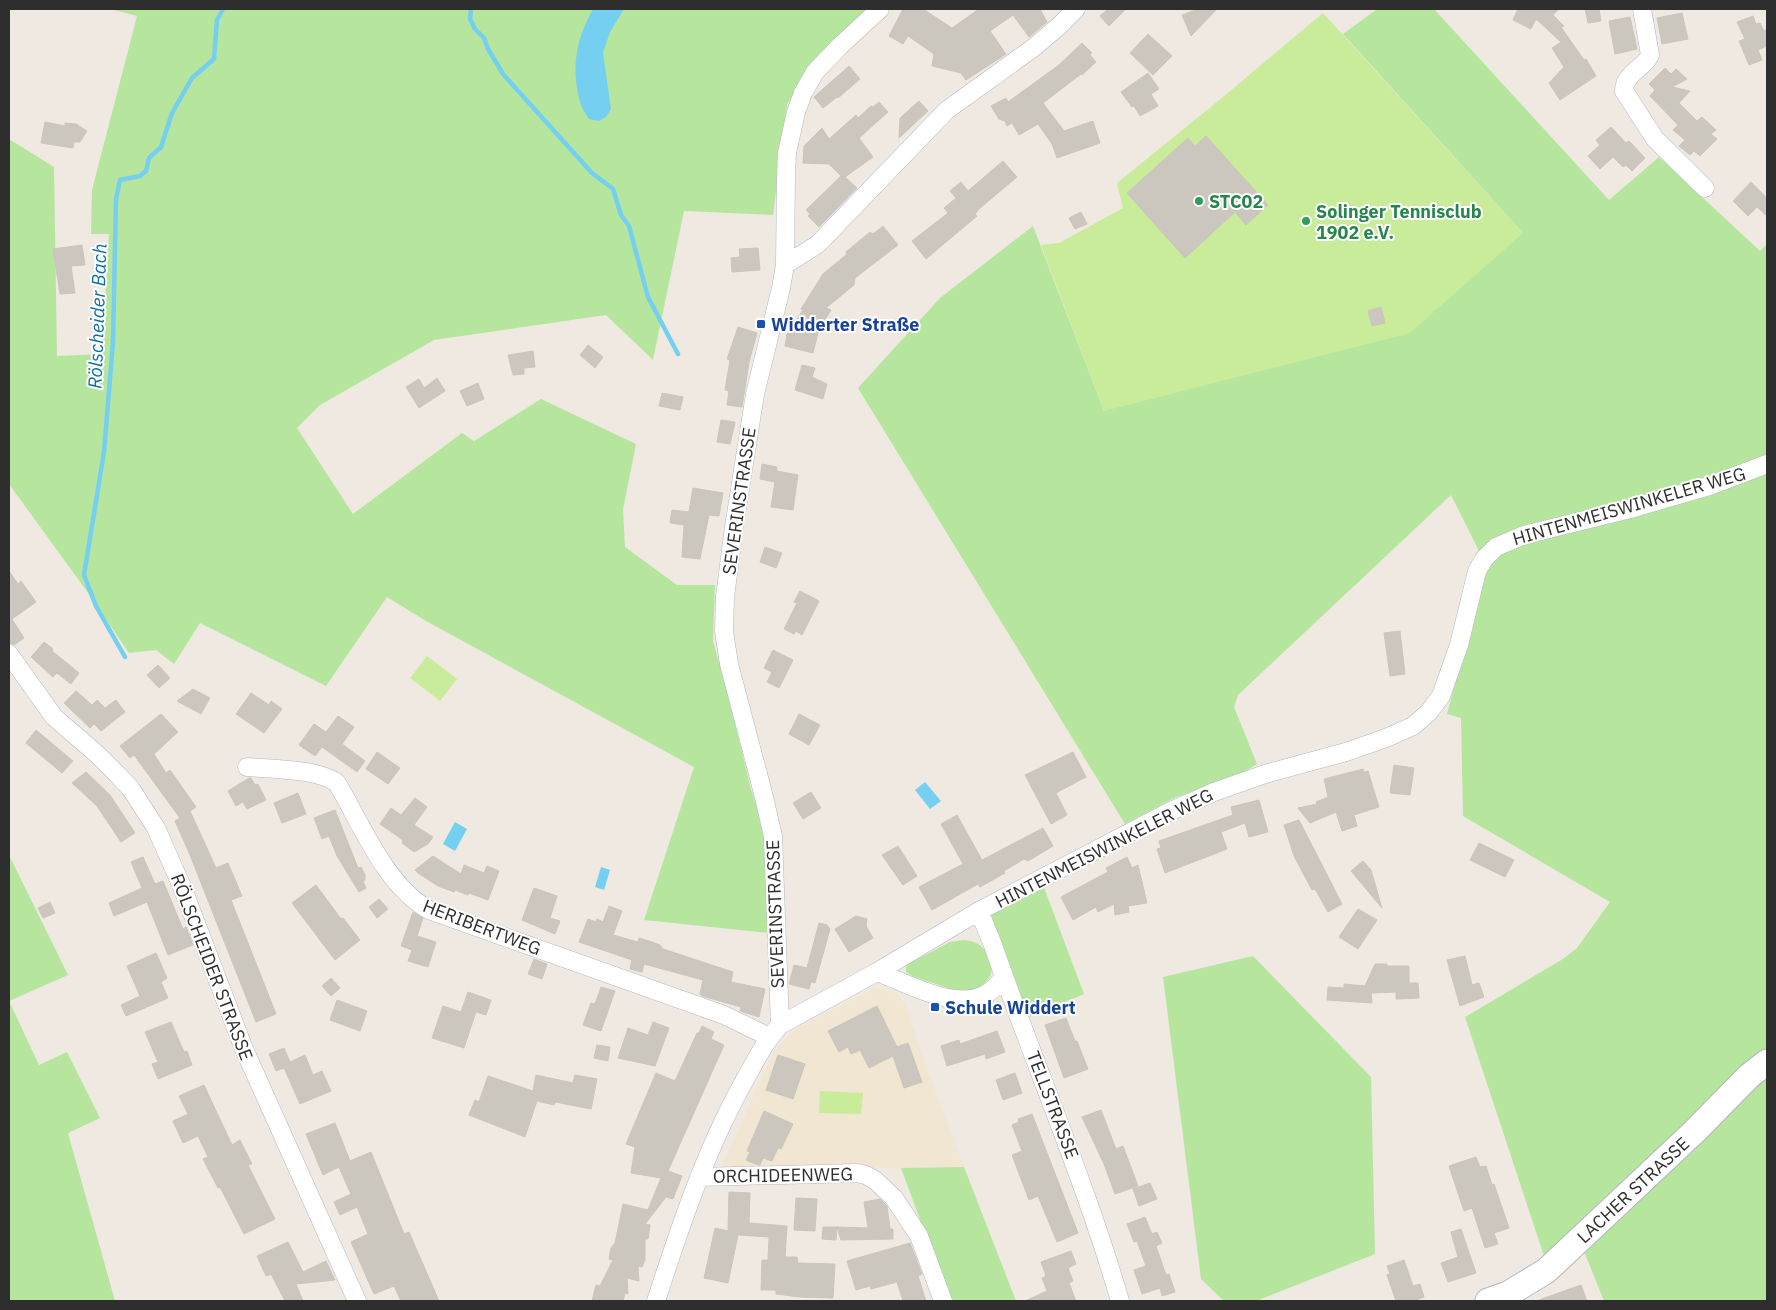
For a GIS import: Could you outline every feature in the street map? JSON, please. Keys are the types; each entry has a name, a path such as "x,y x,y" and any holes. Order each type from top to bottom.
{"street":[{"name":"SEVERINSTRASSE","path":"774,1031 773,836 729,664 724,620 725,597 746,444 762,363 785,265 784,223 788,153 796,112 803,92 815,72 880,9"},
{"path":"785,265 818,244 947,110 1033,48 1076,9"},
{"path":"1642,9 1650,55 1627,79 1624,91 1655,139 1704,188"},
{"name":"HINTENMEISWINKELER WEG","path":"774,1031 979,911 1048,873 1192,801 1265,774 1346,752 1414,726 1429,712 1441,696 1459,645 1477,571 1484,559 1496,547 1524,535 1692,492 1767,464"},
{"name":"RÖLSCHEIDER STRASSE","path":"11,664 54,717 98,755 131,789 156,828 182,889 244,1049 357,1301"},
{"name":"HERIBERTWEG","path":"247,767 317,774 331,778 338,783 399,887 428,910 724,1016 774,1031"},
{"name":"TELLSTRASSE","path":"979,911 1079,1174 1109,1261 1120,1301"},
{"path":"877,972 934,994 960,1000 985,995 995,988 1004,977"},
{"path":"656,1301 688,1203 699,1176 732,1103 774,1031"},
{"name":"LACHER STRASSE","path":"1488,1301 1508,1294 1546,1271 1559,1260 1695,1131 1749,1076 1767,1062"},
{"name":"ORCHIDEENWEG","path":"699,1176 857,1173 866,1175 891,1194 919,1236 943,1301"}],"shaded area":[{"path":"873,989 891,991 897,994 904,1002 964,1167 720,1171 774,1053 784,1041 797,1028"}],"green space":[{"path":"110,9 868,9 814,60 787,105 773,215 684,211 653,360 606,315 434,340 320,405 297,428 353,514 462,433 474,441 541,399 636,444 623,509 625,547 677,585 715,585 713,641 751,789 764,828 770,933 644,920 694,767 426,621 387,597 326,686 200,623 174,664 156,650 129,653 9,484 9,139 54,167 57,356 102,354 109,234 91,234 92,190 137,16"},
{"path":"1377,9 1434,9 1609,200 1659,157 1760,251 1767,244 1767,455 1723,475 1522,530 1479,551 1451,495 1238,695 1234,707 1257,764 1239,775 1174,798 1125,824 858,388 940,298 1033,226 1104,411 1523,233 1343,34"},
{"name":"Solinger Tennisclub 1902 e.V.","path":"1323,13 1523,233 1410,333 1104,411 1041,245 1059,243 1123,208 1117,183"},
{"path":"1767,467 1767,1052 1545,1259 1465,1017 1563,959 1577,948 1610,902 1463,816 1461,718 1447,714 1487,563 1513,545 1699,498"},
{"path":"427,656 457,679 440,701 410,678"},
{"path":"9,855 68,975 9,1001"},
{"path":"1043,885 1084,994 1029,1017 989,910"},
{"path":"963,940 974,942 982,947 992,962 989,978 982,985 961,993 906,972 908,964 950,942"},
{"path":"1253,956 1371,1077 1375,1254 1256,1301 1224,1301 1201,1279 1163,977"},
{"path":"9,1001 39,1065 67,1052 100,1118 68,1133 115,1301 9,1301"},
{"path":"1767,1072 1767,1301 1604,1301 1582,1246"},
{"path":"820,1091 863,1093 861,1114 819,1113"},
{"path":"964,1167 1016,1301 950,1301 901,1168"}],"water":[{"path":"593,9 624,9 610,32 603,53 611,109 606,117 599,121 589,119 583,109 576,74 579,41"},
{"path":"925,782 941,801 930,809 915,790"},
{"path":"455,822 467,829 455,851 443,844"},
{"path":"601,867 610,870 604,890 595,887"}],"building":[{"path":"903,9 923,9 952,28 979,9 1040,9 1047,22 1029,37 1013,15 990,31 1006,54 966,80 961,73 932,66 934,54 908,36 903,44 889,36"},
{"path":"1108,9 1126,9 1109,26 1100,16"},
{"path":"1198,9 1217,9 1191,36 1182,15"},
{"path":"1518,9 1559,9 1553,15 1564,26 1561,27 1584,60 1586,59 1596,76 1560,100 1549,83 1564,67 1552,48 1561,42 1536,19 1531,29 1513,20"},
{"path":"1585,9 1599,9 1601,21 1588,23"},
{"path":"1682,13 1688,39 1662,44 1657,18"},
{"path":"1753,16 1756,24 1760,23 1764,31 1767,29 1767,46 1758,50 1762,60 1749,65 1739,41 1745,39 1737,22"},
{"path":"1630,17 1637,49 1615,54 1609,21"},
{"path":"1148,34 1172,56 1153,75 1130,53"},
{"path":"1082,43 1092,53 1090,55 1096,62 1082,75 1043,103 1064,131 1093,121 1100,143 1057,158 1052,144 1038,124 1019,135 1012,123 1007,126 1005,121 999,119 991,106 1006,98 1008,102 1059,65"},
{"path":"849,66 860,79 823,108 814,97"},
{"path":"1665,68 1671,74 1676,69 1687,79 1672,87 1690,91 1679,103 1697,121 1702,117 1716,130 1711,134 1717,139 1700,156 1694,151 1690,155 1679,146 1685,140 1673,130 1678,125 1650,96 1655,90 1649,84"},
{"path":"1148,73 1159,89 1151,94 1158,106 1140,116 1134,106 1132,107 1121,92"},
{"path":"919,101 928,111 899,138 900,118"},
{"path":"879,102 888,112 859,138 873,157 845,177 857,188 819,227 808,216 810,214 806,210 841,176 829,164 803,163 804,146 822,128 829,139 856,115 858,118 871,106 873,107"},
{"path":"45,122 65,126 65,123 76,124 87,131 80,142 74,142 73,148 41,143"},
{"path":"1611,127 1626,143 1629,141 1645,158 1632,171 1626,165 1623,167 1613,157 1600,169 1588,156 1600,145 1596,140"},
{"name":"STC02","path":"1206,136 1268,205 1246,225 1235,212 1185,258 1127,193 1188,138 1195,146"},
{"path":"1003,161 1017,177 980,208 975,214 977,216 926,259 912,241 948,213 944,208 956,198 950,191 961,182 968,191"},
{"path":"1751,182 1767,198 1767,216 1757,207 1748,216 1733,201"},
{"path":"1081,212 1087,224 1075,229 1069,218"},
{"path":"883,226 898,245 855,278 854,285 826,308 831,310 819,329 813,353 785,346 787,334 823,274 870,232 873,234"},
{"path":"82,245 85,265 71,266 75,293 60,294 53,249"},
{"path":"758,248 760,270 732,272 731,258 740,257 739,249"},
{"path":"1381,307 1385,323 1372,326 1368,311"},
{"path":"738,327 757,333 749,362 742,407 727,405 729,391 725,390 730,360 727,359"},
{"path":"588,345 603,357 595,368 580,355"},
{"path":"533,351 535,367 524,368 524,374 513,375 508,355"},
{"path":"802,365 815,368 812,377 827,384 823,399 795,390"},
{"path":"437,378 445,391 419,408 406,387 419,379 424,388"},
{"path":"478,383 484,399 467,406 460,391"},
{"path":"662,393 683,397 680,410 659,406"},
{"path":"721,420 735,422 730,444 717,442"},
{"path":"762,464 777,467 776,478 777,471 798,475 793,510 771,507 775,482 760,479"},
{"path":"693,488 723,493 719,516 709,515 700,559 682,557 684,525 670,523 672,510 689,512"},
{"path":"765,547 782,553 776,568 760,562"},
{"path":"9,571 18,584 21,581 36,602 12,619 24,638 14,645 9,643"},
{"path":"800,591 819,601 802,635 796,631 794,634 784,629 797,603 794,602"},
{"path":"1400,631 1405,674 1390,676 1384,633"},
{"path":"44,642 79,673 71,684 57,673 53,677 31,657"},
{"path":"773,650 793,660 779,688 767,682 772,672 764,668"},
{"path":"158,665 170,678 159,688 147,675"},
{"path":"193,689 210,698 201,714 177,701"},
{"path":"76,691 92,705 97,700 105,708 116,700 125,712 101,731 94,724 90,728 64,703"},
{"path":"251,693 269,705 271,701 282,709 264,733 236,714"},
{"path":"161,714 178,732 154,754 166,773 170,770 196,807 190,811 216,868 228,863 242,896 231,900 276,1014 256,1022 175,821 180,818 134,755 130,758 120,746"},
{"path":"799,714 820,725 809,745 789,734"},
{"path":"338,716 354,727 342,744 365,761 357,772 322,747 315,756 299,745 314,724 326,732"},
{"path":"36,730 73,761 62,773 26,743"},
{"path":"377,752 400,768 388,784 366,769"},
{"path":"1073,752 1086,777 1056,793 1067,815 1051,824 1025,775"},
{"path":"1394,765 1414,768 1410,795 1390,793"},
{"path":"1363,769 1364,772 1368,771 1379,807 1354,815 1357,826 1342,831 1336,812 1310,823 1298,808 1317,804 1316,802 1328,797 1324,779"},
{"path":"86,772 110,795 135,833 121,842 97,806 72,783"},
{"path":"251,778 255,785 258,784 266,800 247,809 243,802 236,806 228,791"},
{"path":"811,792 821,808 803,819 793,803"},
{"path":"298,793 306,814 282,823 274,803"},
{"path":"415,798 427,807 414,825 433,837 428,844 414,852 402,843 403,840 380,824 391,808 401,815"},
{"path":"1259,800 1268,832 1249,837 1245,823 1221,832 1227,849 1165,873 1157,849 1161,848 1159,841 1233,815 1231,807"},
{"path":"335,810 358,868 361,867 365,875 365,880 363,881 366,888 359,892 337,856 329,836 322,839 314,818"},
{"path":"957,815 982,860 1043,828 1053,846 1028,861 1024,859 1004,871 1005,873 980,887 978,884 932,910 919,887 963,864 941,824"},
{"path":"1299,820 1342,904 1328,912 1315,889 1312,890 1294,856 1284,825"},
{"path":"1479,843 1514,860 1505,877 1470,860"},
{"path":"898,846 917,876 903,885 882,855"},
{"path":"433,856 461,874 464,865 484,873 487,866 499,871 488,900 469,893 468,895 455,890 454,892 438,886 415,870"},
{"path":"143,857 155,884 163,881 183,929 186,927 193,945 168,955 147,902 114,916 109,903 142,888 131,862"},
{"path":"1127,857 1132,868 1138,865 1147,903 1128,906 1129,912 1115,915 1114,904 1098,912 1096,907 1073,920 1061,897 1108,872 1106,868"},
{"path":"1363,861 1371,870 1382,908 1351,871"},
{"path":"316,885 341,919 343,918 360,940 335,960 292,903"},
{"path":"534,888 557,896 550,918 560,921 555,934 522,920"},
{"path":"379,899 388,909 377,918 369,907"},
{"path":"50,902 55,913 43,918 38,908"},
{"path":"609,906 622,911 613,935 638,942 639,938 652,942 660,945 663,949 733,972 731,982 765,989 759,1017 740,1011 741,1007 702,996 700,994 703,980 644,964 642,972 630,969 632,960 579,942 588,919 596,922 597,919 603,922"},
{"path":"1358,909 1377,920 1358,949 1339,937"},
{"path":"413,912 423,918 417,936 436,942 428,967 408,961 412,950 401,946"},
{"path":"856,916 867,919 866,926 873,938 849,952 835,929"},
{"path":"819,923 827,925 830,929 815,983 811,982 809,989 789,984 794,965 807,968"},
{"path":"156,953 167,978 161,982 168,998 126,1016 121,1005 140,996 127,966"},
{"path":"1465,956 1472,985 1479,983 1484,997 1460,1006 1447,960"},
{"path":"534,959 547,964 542,979 528,974"},
{"path":"1375,964 1409,966 1409,983 1418,983 1419,998 1396,999 1396,992 1371,993 1372,1003 1327,1000 1328,987 1344,988 1344,984 1365,986"},
{"path":"331,978 340,988 331,996 322,986"},
{"path":"601,987 615,991 601,1031 583,1025 591,1003 595,1004"},
{"path":"468,992 491,1000 486,1015 476,1012 464,1048 432,1038 443,1006 461,1012"},
{"path":"337,1000 367,1011 360,1031 330,1020"},
{"path":"877,1006 897,1047 908,1043 922,1082 904,1088 893,1056 869,1068 860,1050 851,1054 848,1047 839,1052 828,1031"},
{"path":"1066,1018 1088,1069 1064,1078 1045,1025"},
{"path":"171,1022 184,1052 187,1051 192,1065 158,1079 152,1064 158,1062 145,1032"},
{"path":"653,1022 669,1028 655,1066 618,1058 628,1028 648,1035"},
{"path":"702,1026 714,1032 711,1039 724,1045 668,1171 682,1176 673,1199 666,1197 645,1224 650,1225 648,1239 645,1239 645,1260 642,1267 638,1266 639,1281 627,1278 628,1294 625,1293 623,1301 592,1301 596,1285 600,1286 613,1260 609,1259 611,1248 615,1243 623,1204 648,1210 661,1178 631,1173 635,1147 626,1144 656,1073 675,1081"},
{"path":"997,1031 1005,1052 986,1059 985,1054 947,1066 941,1046 959,1040 960,1044"},
{"path":"597,1045 610,1047 608,1061 594,1058"},
{"path":"284,1048 290,1062 305,1055 313,1075 322,1071 331,1091 300,1104 284,1068 276,1071 269,1054"},
{"path":"778,1055 805,1064 793,1099 766,1090"},
{"path":"1015,1073 1022,1093 1003,1100 996,1080"},
{"path":"536,1075 573,1083 575,1075 597,1079 591,1109 555,1102 554,1105 537,1101 525,1137 469,1115 475,1100 479,1102 488,1076 533,1091"},
{"path":"204,1085 232,1145 240,1140 252,1164 248,1165 275,1219 244,1234 203,1159 208,1157 198,1136 183,1143 173,1121 188,1114 179,1096"},
{"path":"1101,1110 1116,1149 1123,1146 1138,1186 1115,1194 1104,1164 1082,1117"},
{"path":"764,1111 793,1124 781,1149 778,1148 772,1161 763,1158 760,1165 758,1165 746,1160 750,1152 747,1151"},
{"path":"1032,1114 1078,1233 1057,1242 1038,1196 1029,1200 1012,1155 1022,1151 1012,1125 1019,1122 1018,1119"},
{"path":"335,1123 350,1161 371,1152 404,1234 409,1232 439,1301 401,1301 394,1286 374,1294 351,1242 368,1234 357,1207 340,1215 334,1202 351,1194 339,1167 323,1175 306,1134"},
{"path":"1476,1157 1480,1167 1486,1166 1509,1228 1494,1233 1498,1244 1485,1248 1472,1208 1464,1211 1449,1166"},
{"path":"1150,1183 1157,1199 1139,1206 1133,1189"},
{"path":"729,1192 750,1193 749,1223 787,1226 785,1257 797,1257 798,1263 835,1264 833,1298 800,1297 776,1294 776,1290 761,1290 762,1260 768,1260 769,1237 738,1235 728,1283 704,1278 715,1228 728,1231"},
{"path":"796,1198 817,1199 815,1231 794,1230"},
{"path":"880,1199 887,1206 890,1229 893,1229 893,1239 841,1240 837,1227 868,1228 864,1202"},
{"path":"1145,1217 1152,1234 1157,1232 1162,1243 1156,1246 1166,1275 1169,1274 1175,1292 1162,1296 1160,1288 1142,1294 1134,1270 1146,1266 1137,1241 1134,1242 1127,1224"},
{"path":"823,1227 837,1227 836,1240 822,1239"},
{"path":"1461,1229 1476,1273 1448,1282 1441,1263 1458,1257 1451,1232"},
{"path":"288,1242 303,1272 326,1261 335,1280 296,1284 303,1301 285,1301 271,1274 266,1276 257,1256"},
{"path":"910,1243 922,1274 918,1276 926,1301 903,1301 897,1282 871,1289 870,1286 856,1290 847,1261"},
{"path":"1071,1251 1076,1264 1068,1268 1073,1281 1069,1283 1076,1301 1025,1301 1047,1291 1042,1278 1046,1276 1041,1262"},
{"path":"1404,1260 1413,1286 1420,1284 1424,1297 1418,1299 1419,1301 1396,1301 1387,1275 1390,1274 1387,1266"},
{"path":"1581,1285 1587,1301 1539,1301 1539,1300"}],"waterway":[{"name":"Rölscheider Bach","path":"125,657 96,606 84,575 104,452 113,342 116,199 120,180 140,176 146,171 149,158 161,147 172,113 192,78 214,59 217,20 223,9"},
{"path":"471,9 470,19 475,29 484,38 488,49 503,74 592,173 613,189 621,215 629,226 648,297 678,354"}],"place":[{"name":"STC02","path":"1199,201"},
{"name":"Solinger Tennisclub 1902 e.V.","path":"1306,221"},
{"name":"Widderter Straße","path":"761,324"},
{"name":"Schule Widdert","path":"935,1007"}]}
